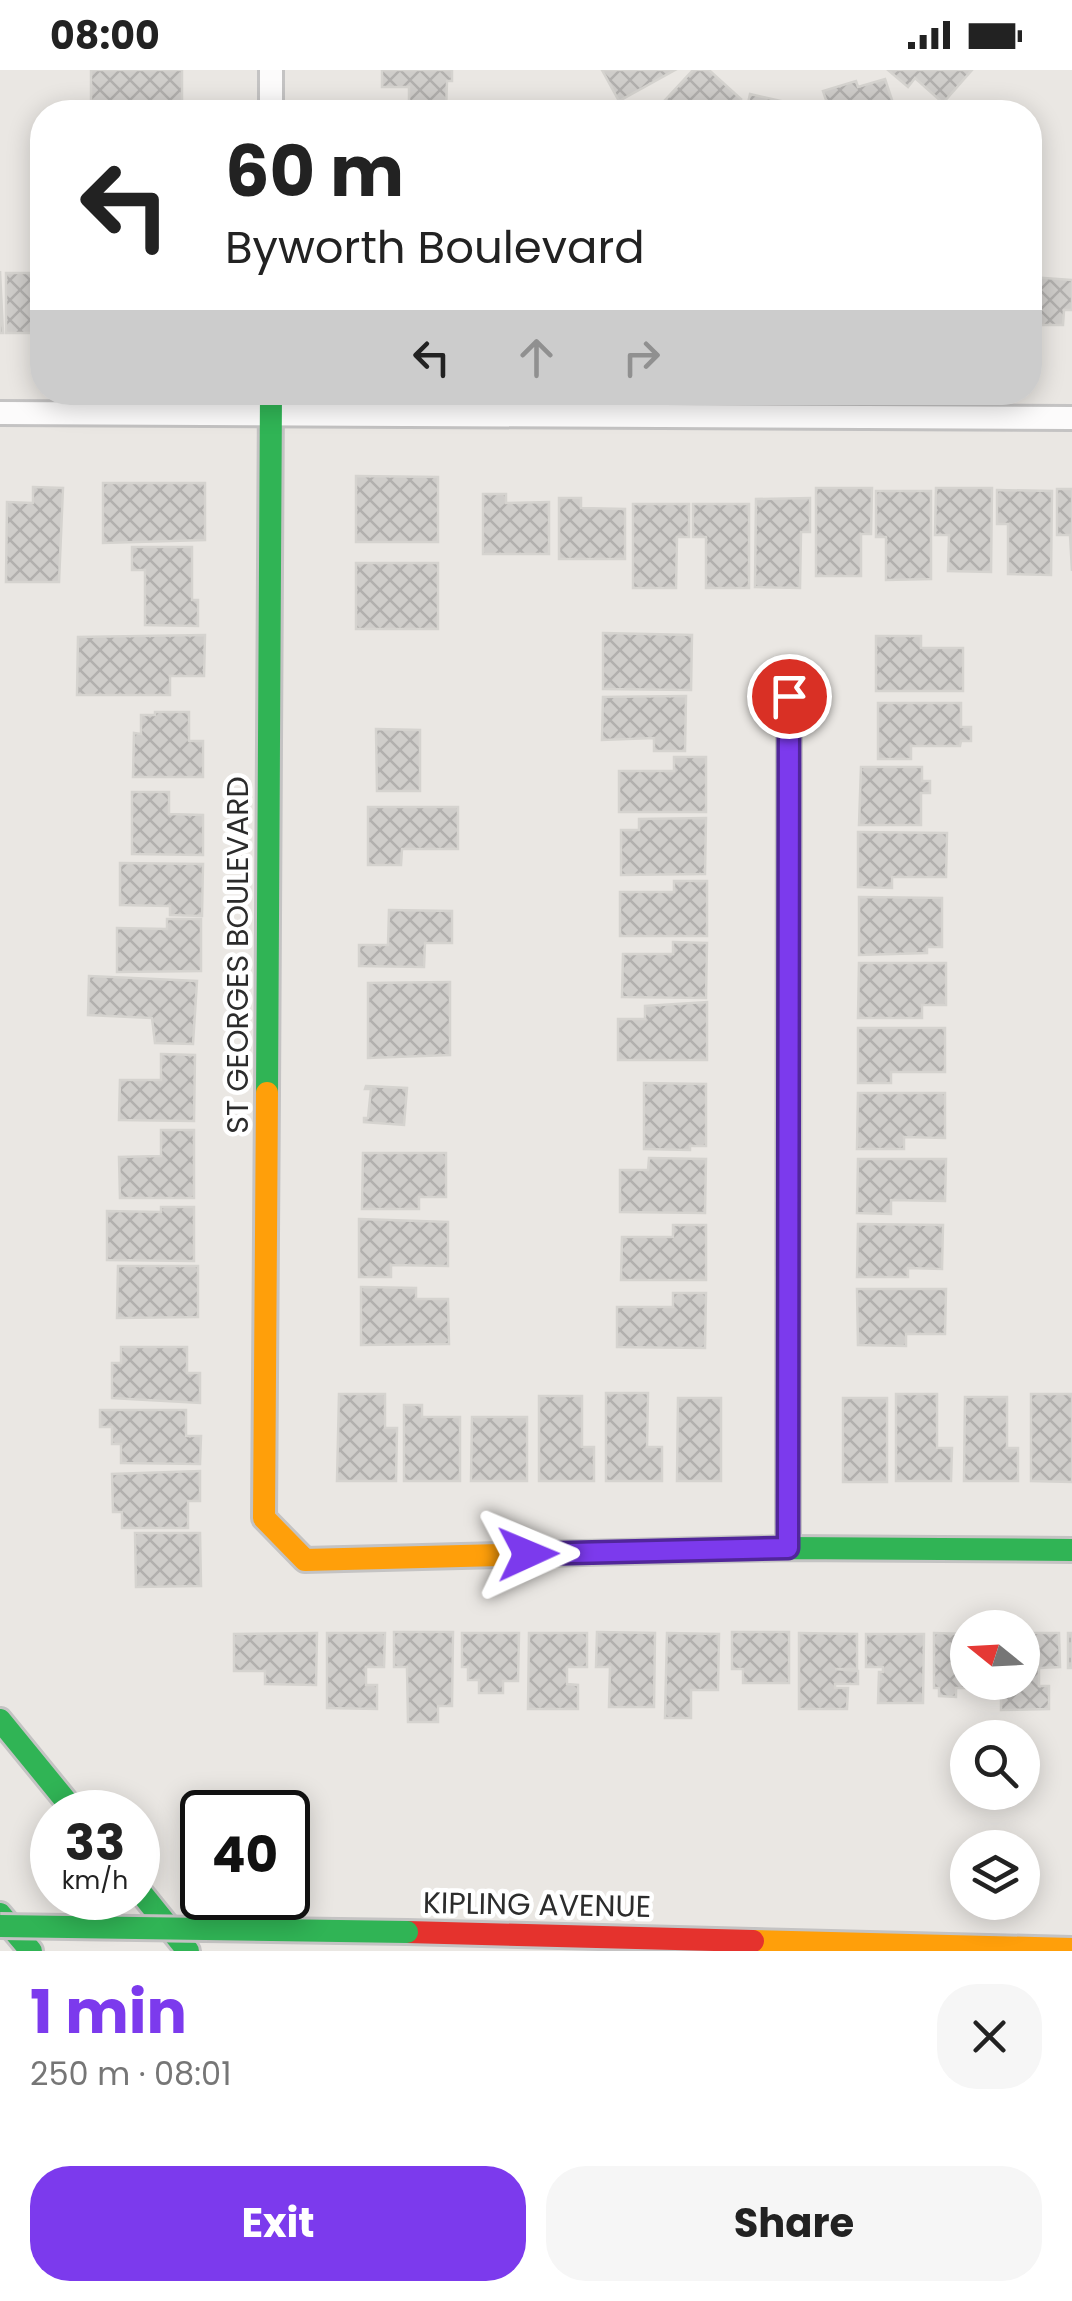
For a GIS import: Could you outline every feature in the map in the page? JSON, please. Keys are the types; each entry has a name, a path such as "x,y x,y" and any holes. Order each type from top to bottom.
{"main road":[{"name":"ST GEORGES BOULEVARD","path":"271,405 264,1518 305,1560 788,1548"},
{"path":"788,1548 1072,1550"},
{"path":"0,1720 57,1790"},
{"path":"0,1914 31,1951"},
{"path":"160,1916 188,1951"},
{"name":"KIPLING AVENUE","path":"0,1926 1072,1949"}],"street":[{"path":"271,70 271,100"},
{"path":"0,413 241,405"},
{"path":"328,405 1072,418"},
{"path":"788,1548 789,696"}],"building":[{"path":"91,70 182,70 182,100 91,100"},
{"path":"382,70 452,70 446,100 409,100 409,87 382,87"},
{"path":"602,70 675,70 621,100"},
{"path":"693,70 709,70 741,99 740,100 665,100"},
{"path":"888,70 972,70 946,100 940,100 915,78 908,87"},
{"path":"885,79 892,100 826,100 823,91 856,81 858,87"},
{"path":"750,94 776,100 749,100"},
{"path":"0,271 3,333 0,333"},
{"path":"6,273 30,273 30,333 6,333"},
{"path":"1042,278 1072,280 1072,310 1064,310 1063,325 1042,325"},
{"path":"356,476 438,477 438,542 356,542"},
{"path":"103,483 205,483 205,540 103,543"},
{"path":"33,487 63,488 59,582 6,582 7,502 33,503"},
{"path":"816,488 872,488 871,534 861,534 861,576 816,576"},
{"path":"936,488 992,488 991,572 948,571 949,535 935,535"},
{"path":"1057,489 1072,489 1072,571 1070,535 1057,535"},
{"path":"997,490 1052,491 1051,575 1008,574 1008,524 997,524"},
{"path":"876,491 931,491 931,579 886,580 886,537 876,537"},
{"path":"483,494 506,494 506,503 549,502 549,554 483,554"},
{"path":"559,498 581,498 581,508 625,509 625,559 559,559"},
{"path":"810,498 810,532 801,532 800,588 755,587 756,499"},
{"path":"633,504 689,504 689,537 677,537 676,588 633,588"},
{"path":"693,504 749,504 749,588 706,588 706,537 693,537"},
{"path":"132,547 192,547 192,600 198,600 198,626 145,625 145,570 132,570"},
{"path":"356,563 438,563 438,629 356,629"},
{"path":"603,633 692,635 691,690 603,689"},
{"path":"205,635 204,676 170,676 170,695 77,695 78,637"},
{"path":"876,636 921,636 921,648 963,648 963,691 876,691"},
{"path":"686,696 685,751 654,751 654,738 602,740 603,697"},
{"path":"878,703 961,703 961,727 971,727 971,741 961,741 960,746 911,746 911,759 878,759"},
{"path":"189,712 189,741 203,741 203,777 133,777 134,733 141,734 141,715"},
{"path":"376,729 420,730 420,791 377,791"},
{"path":"674,757 706,757 706,812 619,812 619,771 674,771"},
{"path":"861,767 922,767 922,781 930,781 930,793 921,793 921,825 859,825"},
{"path":"132,792 169,792 169,814 203,815 203,855 132,854"},
{"path":"368,807 458,807 458,849 402,849 401,865 368,865"},
{"path":"706,818 705,874 621,875 621,830 639,830 639,819"},
{"path":"858,832 947,833 946,877 892,877 892,888 858,887"},
{"path":"120,863 203,864 202,916 170,915 170,906 120,905"},
{"path":"674,881 707,881 707,936 620,936 620,892 674,892"},
{"path":"859,897 942,898 942,947 927,947 927,953 859,955"},
{"path":"389,910 452,911 452,943 425,943 424,967 359,966 359,945 388,945"},
{"path":"167,919 201,919 201,971 117,972 117,928 167,929"},
{"path":"673,942 707,943 706,998 622,997 623,954 673,954"},
{"path":"859,963 946,963 946,1005 922,1005 922,1018 858,1018"},
{"path":"89,976 197,981 193,1044 155,1043 152,1018 88,1015"},
{"path":"450,982 450,1055 368,1058 368,983"},
{"path":"707,1002 707,1060 618,1060 618,1019 645,1019 645,1006"},
{"path":"858,1028 945,1028 945,1072 891,1072 891,1083 858,1083"},
{"path":"161,1054 195,1055 194,1121 119,1120 120,1080 161,1080"},
{"path":"644,1083 706,1084 706,1146 690,1146 690,1150 644,1149"},
{"path":"407,1088 404,1125 364,1122 368,1118 371,1089 365,1089"},
{"path":"858,1093 945,1093 945,1138 904,1137 904,1149 857,1149"},
{"path":"161,1130 194,1130 194,1198 120,1198 119,1157 161,1156"},
{"path":"363,1153 446,1153 446,1197 419,1197 419,1209 362,1209"},
{"path":"649,1158 706,1159 705,1213 620,1212 620,1170 648,1170"},
{"path":"858,1159 946,1159 945,1201 891,1200 891,1214 857,1213"},
{"path":"161,1207 194,1207 194,1261 107,1260 107,1211 161,1212"},
{"path":"359,1219 448,1222 448,1266 391,1265 391,1277 359,1277"},
{"path":"858,1224 943,1225 942,1269 908,1268 908,1277 857,1277"},
{"path":"673,1225 706,1225 706,1280 621,1280 622,1237 673,1237"},
{"path":"118,1266 198,1266 198,1317 117,1318"},
{"path":"361,1287 416,1288 416,1299 448,1299 449,1344 361,1345"},
{"path":"857,1289 946,1289 945,1334 906,1334 906,1346 858,1345"},
{"path":"673,1293 706,1293 705,1348 617,1347 617,1307 673,1307"},
{"path":"121,1347 187,1347 187,1373 200,1373 200,1403 112,1398 112,1363 121,1363"},
{"path":"606,1393 648,1393 647,1447 662,1447 662,1481 606,1481"},
{"path":"339,1394 385,1394 385,1428 397,1428 396,1481 337,1481"},
{"path":"896,1394 937,1394 937,1448 952,1448 951,1481 896,1481"},
{"path":"1031,1394 1072,1394 1072,1482 1031,1481"},
{"path":"539,1396 582,1396 582,1447 594,1447 594,1481 539,1481"},
{"path":"965,1397 1007,1397 1007,1448 1018,1448 1018,1481 964,1481"},
{"path":"678,1398 721,1398 721,1481 677,1481"},
{"path":"843,1398 887,1398 887,1482 843,1482"},
{"path":"404,1405 422,1405 422,1417 460,1417 460,1481 404,1481"},
{"path":"100,1410 186,1410 186,1436 201,1436 200,1464 121,1463 121,1444 112,1444 112,1427 100,1427"},
{"path":"472,1417 527,1417 527,1481 471,1481"},
{"path":"200,1471 200,1501 188,1501 188,1528 122,1528 122,1512 113,1512 112,1474"},
{"path":"135,1533 200,1533 201,1586 136,1587"},
{"path":"394,1632 453,1632 452,1706 438,1706 438,1722 408,1722 407,1667 394,1667"},
{"path":"597,1632 655,1633 654,1707 609,1707 610,1667 596,1667"},
{"path":"732,1632 789,1632 789,1683 743,1683 743,1669 732,1669"},
{"path":"317,1633 316,1685 265,1684 265,1671 234,1671 234,1634"},
{"path":"327,1633 385,1633 384,1667 366,1667 366,1685 377,1685 377,1709 327,1708"},
{"path":"462,1633 519,1633 518,1681 503,1681 503,1693 479,1693 479,1680 468,1680 468,1667 462,1667"},
{"path":"529,1633 587,1633 587,1667 567,1667 567,1684 578,1685 578,1709 528,1709"},
{"path":"667,1633 719,1634 718,1690 691,1690 691,1718 665,1718"},
{"path":"799,1633 857,1634 857,1669 835,1669 858,1671 858,1684 835,1684 835,1688 848,1688 847,1709 799,1709"},
{"path":"934,1633 950,1633 950,1697 939,1696 939,1688 934,1688"},
{"path":"1040,1633 1059,1633 1060,1667 1040,1668"},
{"path":"1068,1633 1072,1633 1072,1668 1068,1668"},
{"path":"866,1634 924,1634 923,1703 878,1703 879,1672 883,1672 883,1667 866,1667"},
{"path":"1040,1686 1049,1686 1049,1709 1001,1710 1001,1700 1040,1700"}],"traffic: fast":[{"path":"267,1093 271,405"},
{"path":"541,1554 788,1548 1072,1550"},
{"path":"0,1720 57,1790"},
{"path":"0,1914 31,1951"},
{"path":"160,1916 188,1951"},
{"path":"0,1926 407,1932"}],"traffic: slow":[{"path":"267,1093 264,1518 305,1560 541,1554"},
{"path":"753,1941 1072,1949"}],"traffic: jam":[{"path":"407,1932 753,1941"}],"route":[{"path":"528,1554 788,1548 789,696"}]}
